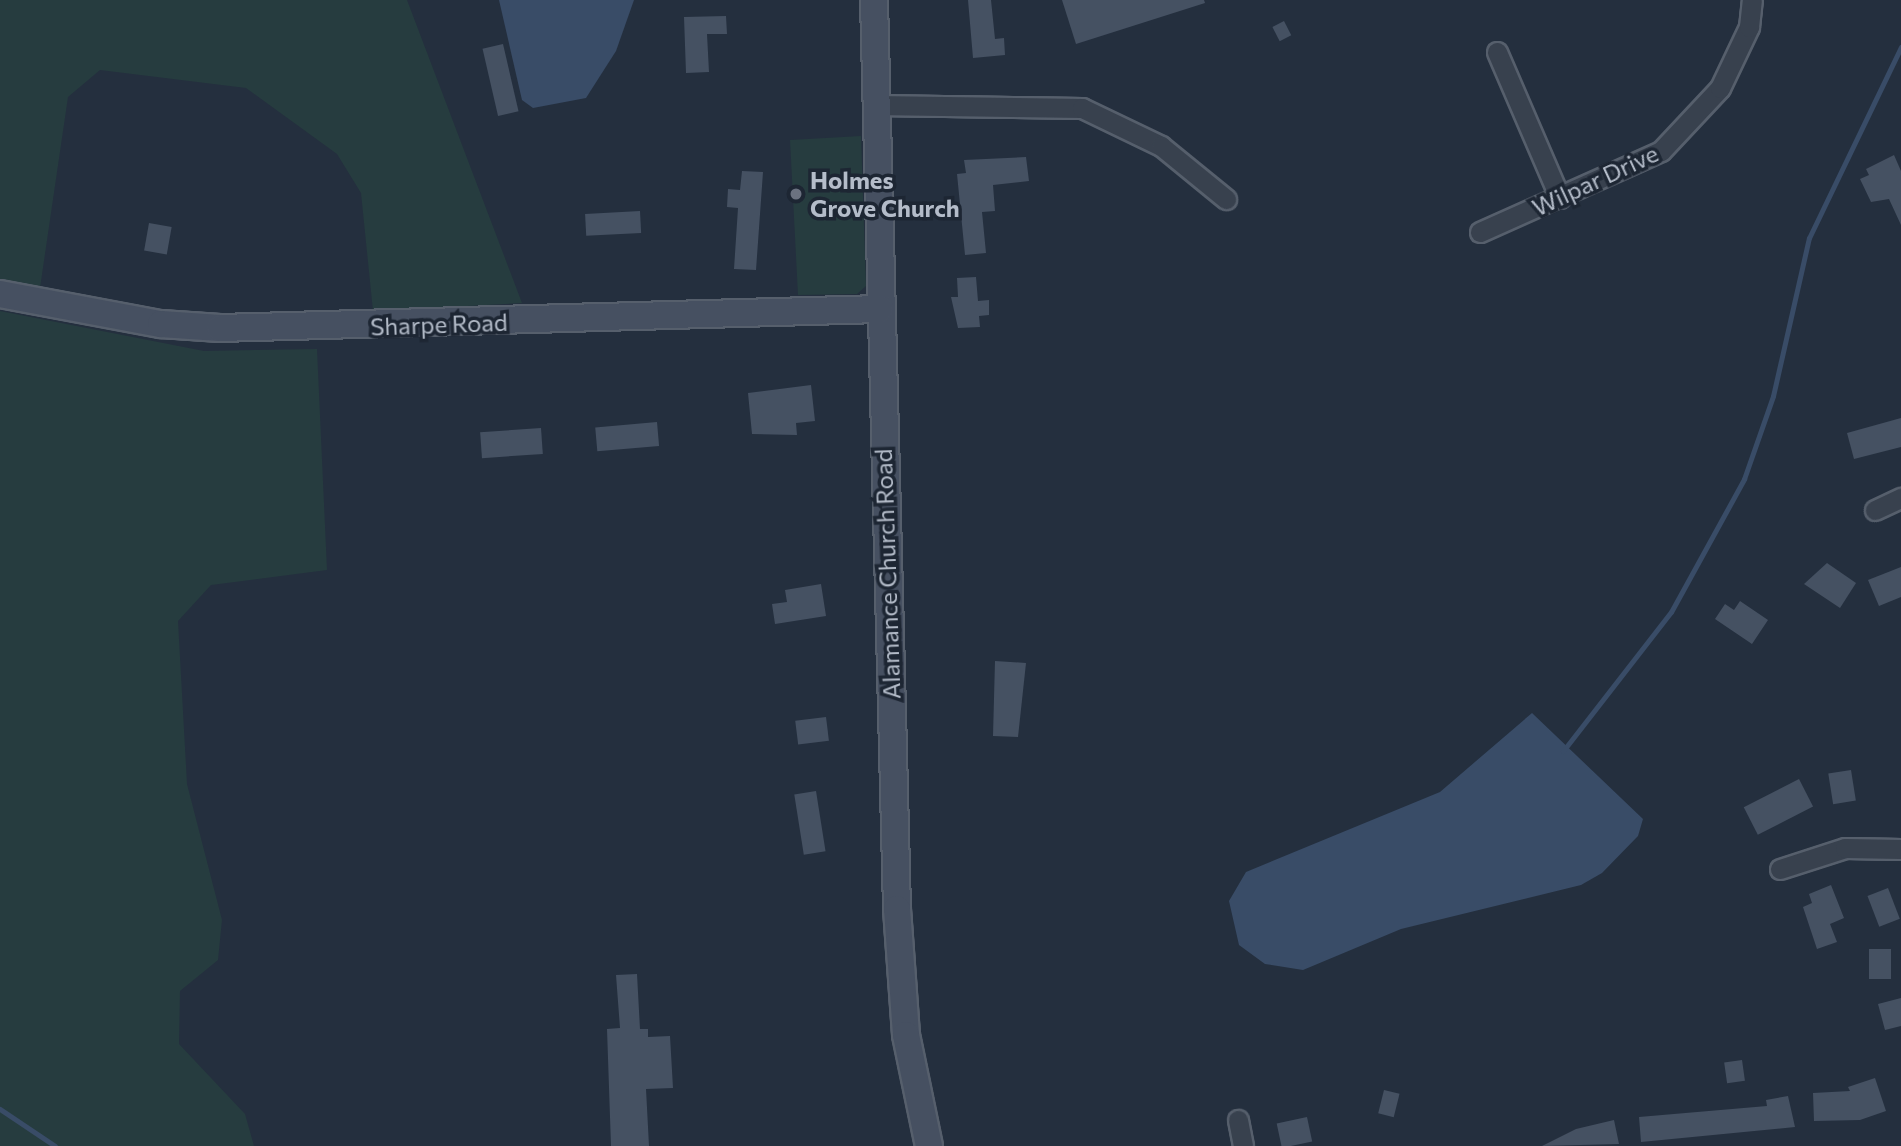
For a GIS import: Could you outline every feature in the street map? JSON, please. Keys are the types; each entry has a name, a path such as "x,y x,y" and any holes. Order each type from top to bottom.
{"main road":[{"name":"Alamance Church Road","path":"874,0 880,309 900,975 929,1146"},
{"name":"Sharpe Road","path":"0,293 161,324 220,328 880,309"}],"street":[{"name":"Wilpar Drive","path":"1480,232 1661,151 1720,88 1749,27 1752,0"},
{"path":"1497,52 1560,198"},
{"path":"875,105 1082,108 1161,146 1226,199"},
{"path":"1875,510 1901,498"},
{"path":"1780,869 1845,848 1901,849"},
{"path":"1238,1120 1243,1146"}],"green space":[{"path":"0,0 407,0 522,303 373,311 361,193 337,154 246,88 100,70 68,97 40,288 0,280"},
{"path":"861,136 866,286 857,294 798,295 790,140"},
{"path":"0,311 204,351 317,349 327,570 211,585 178,621 187,784 222,920 218,960 180,991 179,1044 245,1114 254,1146 0,1146"}],"water":[{"path":"499,0 634,0 616,51 586,98 533,108 522,100"},
{"path":"1532,713 1643,819 1638,836 1602,873 1581,885 1401,929 1303,970 1265,964 1239,945 1229,901 1246,872 1440,792"}],"building":[{"path":"968,0 991,0 995,39 1004,38 1005,55 973,58"},
{"path":"1062,0 1204,0 1205,3 1076,44"},
{"path":"726,16 727,34 707,34 709,72 686,73 684,17"},
{"path":"1284,21 1291,35 1280,41 1272,27"},
{"path":"503,44 519,111 498,116 483,49"},
{"path":"1894,155 1901,171 1901,225 1889,199 1871,202 1860,179 1869,175 1866,169"},
{"path":"1026,157 1029,181 993,185 995,211 982,212 986,253 965,255 957,174 966,173 964,160"},
{"path":"742,171 763,172 756,270 734,269 738,208 727,207 728,189 740,190"},
{"path":"640,211 641,233 586,236 585,214"},
{"path":"149,223 172,227 167,255 144,251"},
{"path":"976,277 978,301 989,300 989,315 979,316 980,327 958,328 951,297 958,297 957,278"},
{"path":"811,385 815,421 796,423 797,435 752,434 748,393"},
{"path":"1901,418 1901,447 1854,459 1847,433"},
{"path":"657,422 659,446 597,451 595,427"},
{"path":"541,428 543,454 482,458 480,432"},
{"path":"1827,563 1856,583 1840,608 1804,584"},
{"path":"1901,567 1901,597 1879,606 1868,580"},
{"path":"821,584 826,616 775,624 772,604 787,602 785,590"},
{"path":"1740,601 1768,620 1752,644 1715,619 1725,604 1734,610"},
{"path":"995,661 1026,663 1018,737 993,736"},
{"path":"826,717 829,741 798,745 795,721"},
{"path":"1851,770 1856,801 1833,804 1828,774"},
{"path":"1799,779 1813,807 1758,835 1744,807"},
{"path":"816,791 826,851 804,855 794,794"},
{"path":"1831,885 1844,918 1830,924 1837,942 1817,949 1803,907 1812,903 1809,894"},
{"path":"1888,888 1900,919 1879,927 1867,896"},
{"path":"1869,949 1891,949 1891,979 1869,979"},
{"path":"637,974 640,1029 648,1029 648,1037 670,1036 673,1088 646,1089 649,1146 611,1146 607,1029 620,1028 616,975"},
{"path":"1901,998 1901,1026 1885,1030 1878,1004"},
{"path":"1742,1060 1745,1081 1727,1083 1724,1063"},
{"path":"1875,1078 1886,1111 1860,1120 1814,1121 1813,1093 1850,1091 1848,1087"},
{"path":"1384,1090 1400,1094 1394,1117 1378,1113"},
{"path":"1788,1096 1795,1127 1641,1142 1639,1117 1767,1106 1766,1100"},
{"path":"1307,1117 1312,1141 1281,1146 1277,1123"},
{"path":"1614,1120 1619,1144 1542,1146 1576,1129"}],"waterway":[{"path":"1563,751 1671,612 1744,479 1773,396 1809,238 1901,47"},
{"path":"0,1109 55,1146"}],"place":[{"name":"Holmes Grove Church","path":"796,194"}]}
